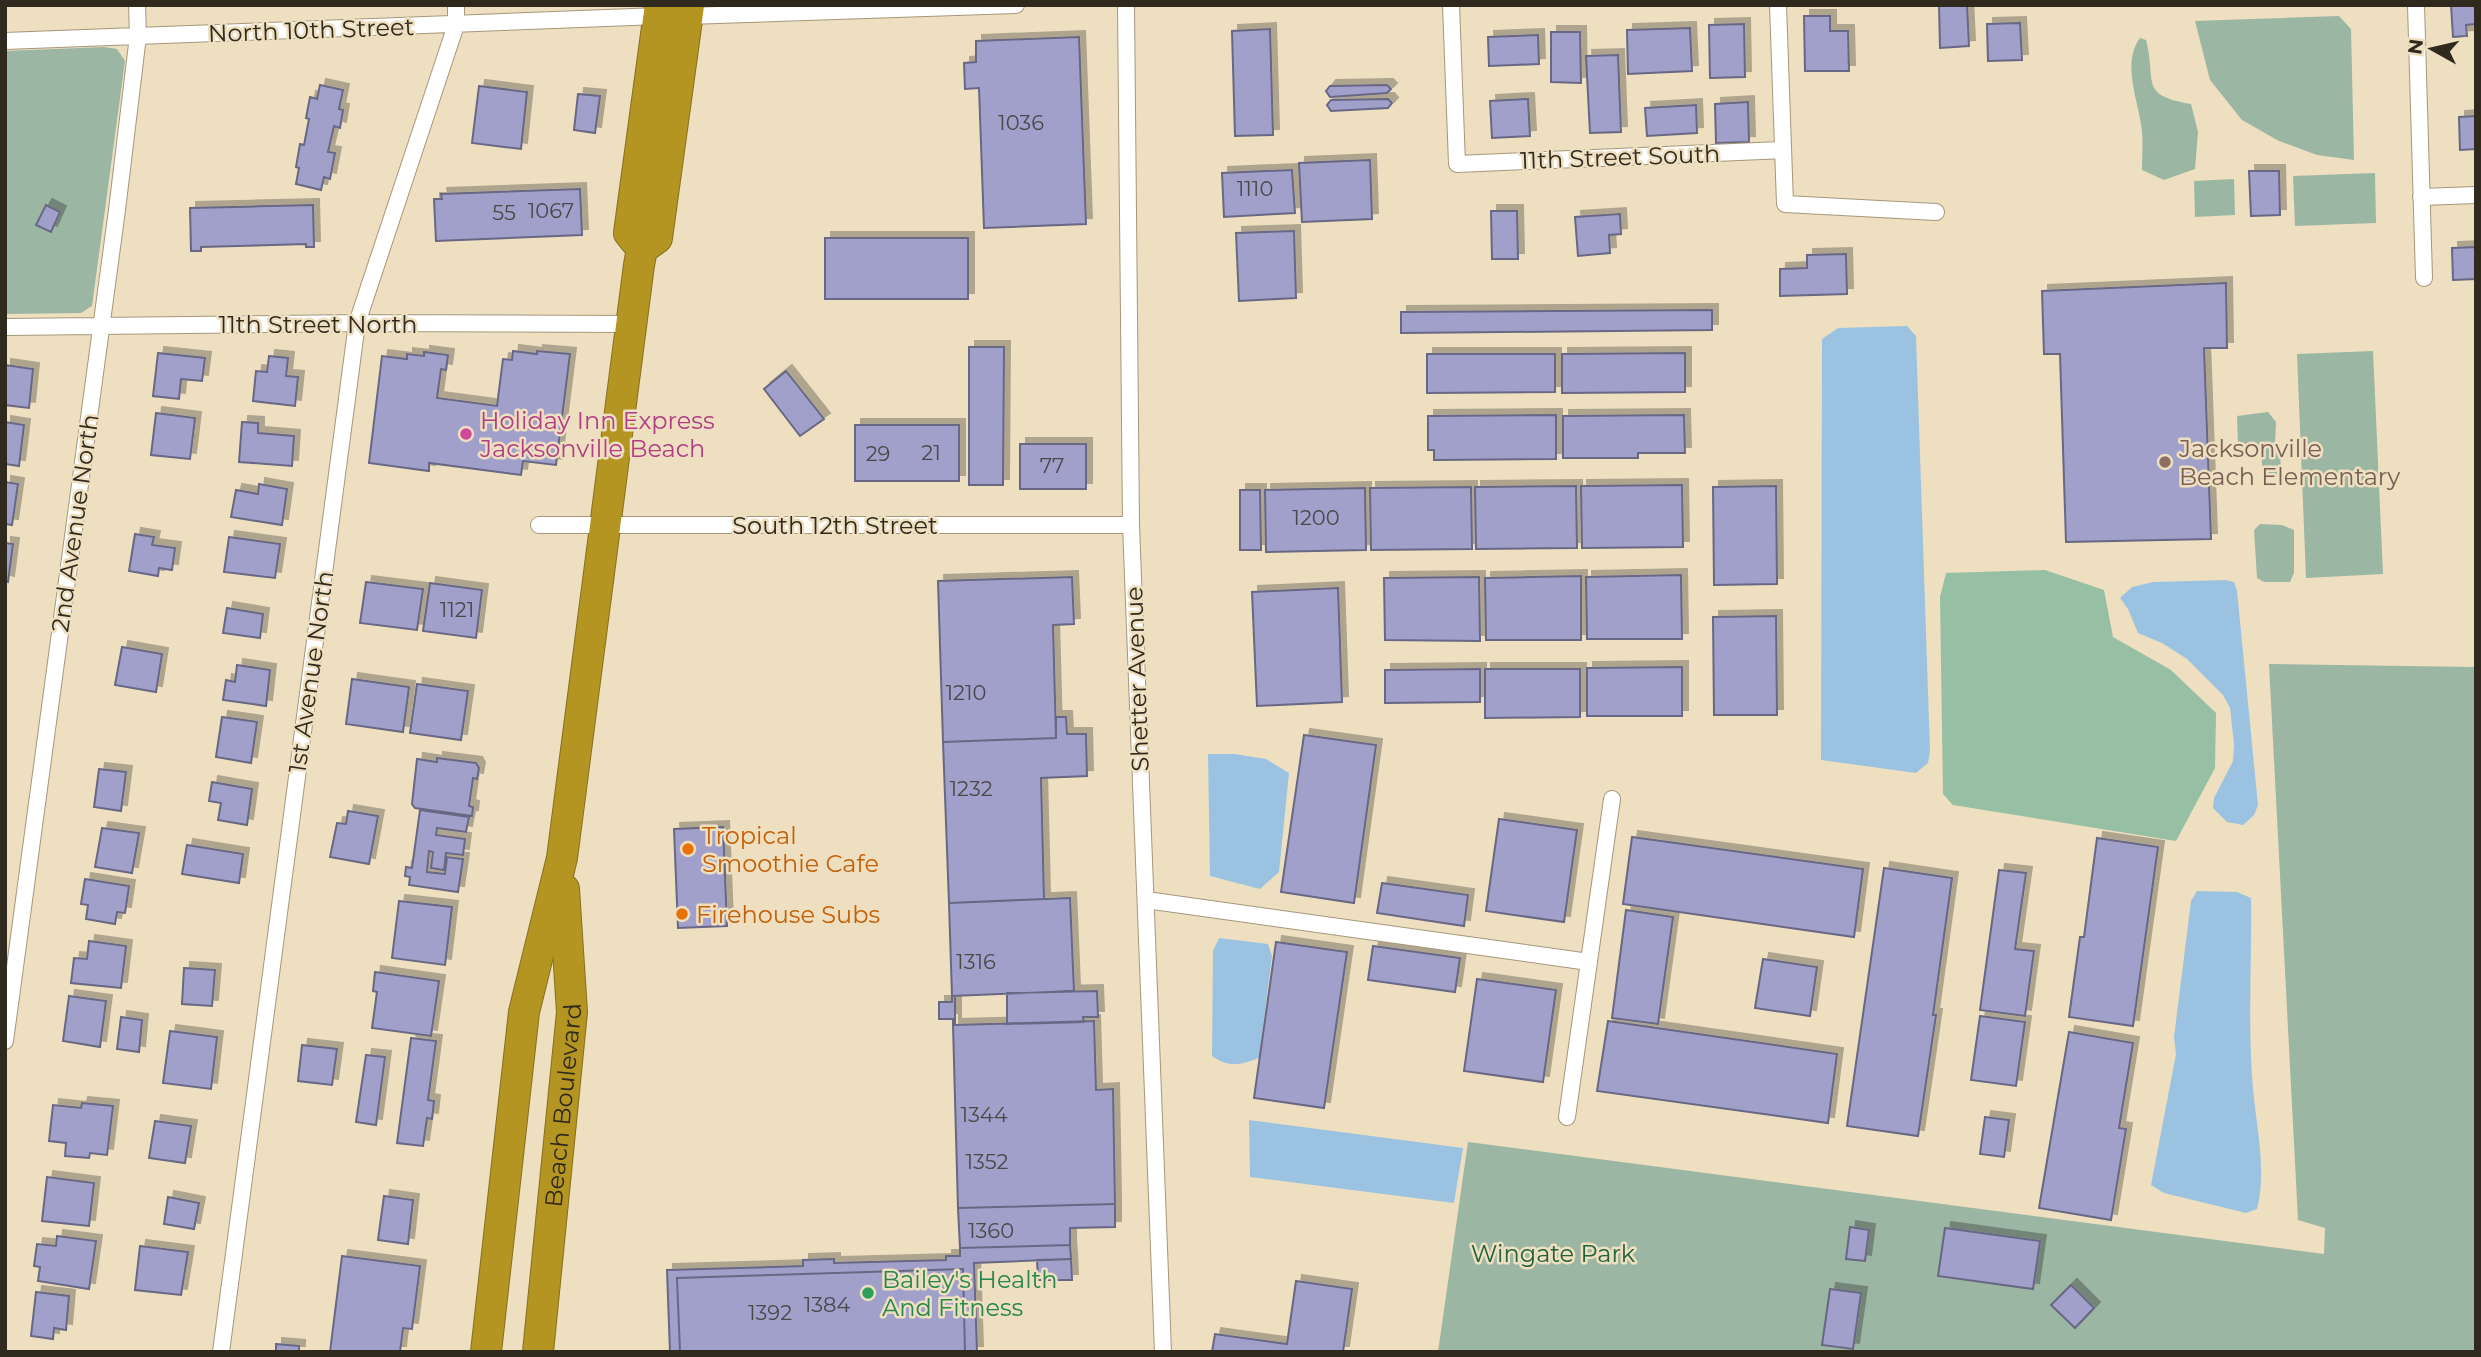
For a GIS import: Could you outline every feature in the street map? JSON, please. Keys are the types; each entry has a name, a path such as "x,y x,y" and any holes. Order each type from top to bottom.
{"highway":[{"path":"486,1352 524,1012 562,858 642,249 657,238 673,117 674,10"},
{"path":"642,249 629,233 648,83 674,10"},
{"name":"Beach Boulevard","path":"538,1352 572,1012 562,858"}],"street":[{"name":"2nd Avenue North","path":"5,1041 138,36 137,5"},
{"name":"1st Avenue North","path":"220,1352 357,323 456,25 456,5"},
{"name":"North 10th Street","path":"5,41 456,25 674,10 1016,5"},
{"name":"Shetter Avenue","path":"1126,5 1131,525 1163,1352"},
{"name":"11th Street South","path":"1451,5 1457,164 1783,150"},
{"path":"1778,5 1785,204 1936,212"},
{"path":"2416,5 2424,278"},
{"path":"2421,197 2476,195"},
{"name":"11th Street North","path":"5,327 101,324 631,324"},
{"name":"South 12th Street","path":"539,524 1131,525"},
{"path":"1567,1118 1612,799"},
{"path":"1146,900 1589,962"}],"green space":[{"path":"2339,16 2351,29 2354,160 2317,155 2279,141 2242,120 2210,80 2195,21"},
{"path":"2140,38 2146,40 2156,91 2163,96 2191,104 2198,132 2195,169 2164,180 2142,170 2142,131 2131,71 2135,48"},
{"path":"104,47 117,49 125,61 92,306 81,313 5,314 5,51"},
{"path":"2375,173 2376,223 2295,226 2293,176"},
{"path":"2234,179 2235,215 2195,217 2194,181"},
{"path":"2373,351 2383,574 2306,578 2297,354"},
{"path":"2268,412 2276,422 2275,445 2280,447 2281,475 2263,477 2261,449 2238,445 2237,416"},
{"path":"2260,524 2282,525 2294,530 2294,573 2290,582 2264,582 2257,578 2254,530"},
{"path":"2045,570 2104,590 2113,637 2171,670 2216,713 2215,768 2176,841 1953,805 1943,794 1940,597 1946,573"},
{"name":"Wingate Park","path":"2269,664 2476,667 2474,1352 1438,1352 1468,1142 2324,1254 2325,1228 2298,1220"}],"water":[{"path":"1907,326 1916,336 1930,751 1928,763 1916,773 1821,760 1822,339 1838,328"},
{"path":"2153,582 2234,582 2237,591 2258,805 2254,815 2243,825 2227,822 2213,808 2214,798 2233,761 2230,708 2223,695 2187,659 2162,643 2138,633 2120,598 2132,587"},
{"path":"1208,754 1235,754 1266,759 1289,773 1279,872 1260,889 1210,876"},
{"path":"2197,891 2237,892 2251,898 2251,1053 2261,1176 2257,1209 2246,1213 2164,1193 2151,1185 2176,1054 2174,1037 2191,901"},
{"path":"1219,938 1268,944 1272,956 1259,1058 1240,1064 1229,1064 1212,1056 1213,951"},
{"path":"1249,1120 1463,1148 1454,1203 1250,1177"}],"building":[{"path":"1939,5 1967,5 1969,46 1940,48"},
{"path":"2451,5 2476,5 2476,24 2466,25 2467,36 2453,37"},
{"path":"1804,16 1830,16 1830,31 1848,31 1849,71 1805,71"},
{"path":"2020,23 2022,60 1988,61 1987,24"},
{"path":"1744,24 1745,77 1710,78 1709,25"},
{"path":"1690,28 1692,71 1628,74 1627,30"},
{"path":"1270,29 1273,135 1235,136 1232,31"},
{"path":"1551,32 1580,32 1581,83 1551,82"},
{"path":"1538,35 1539,64 1489,66 1488,37"},
{"path":"1079,37 1086,224 984,228 979,88 965,89 964,63 976,62 976,41"},
{"path":"1618,55 1621,132 1590,133 1586,56"},
{"path":"320,85 343,90 339,109 343,110 340,128 334,126 328,152 335,153 330,179 324,177 321,190 296,184 299,168 296,167 300,144 304,145 310,97 317,99"},
{"path":"1387,85 1391,89 1387,93 1330,97 1326,91 1330,86"},
{"path":"479,86 527,92 521,149 472,143"},
{"path":"578,94 600,96 595,133 574,130"},
{"path":"1388,99 1392,103 1388,108 1331,111 1327,105 1331,100"},
{"path":"1528,99 1530,136 1492,138 1490,101"},
{"path":"1748,102 1749,142 1716,143 1715,104"},
{"path":"1696,105 1697,133 1647,136 1645,108"},
{"path":"2476,116 2476,149 2460,150 2459,117"},
{"path":"1370,160 1372,219 1302,222 1299,163"},
{"path":"1292,170 1295,213 1224,217 1222,173"},
{"path":"2249,171 2279,171 2280,215 2251,216"},
{"path":"580,189 582,235 436,241 434,199 442,199 441,194"},
{"path":"46,205 60,212 51,232 36,225"},
{"path":"313,205 314,247 306,247 306,244 201,247 201,251 191,251 190,208"},
{"path":"1491,211 1517,211 1518,259 1492,259"},
{"path":"1620,214 1621,234 1609,235 1610,253 1578,256 1575,217"},
{"path":"1294,231 1296,298 1239,301 1236,233"},
{"path":"825,238 968,238 968,299 825,299"},
{"path":"2476,247 2476,279 2453,280 2452,248"},
{"path":"1846,254 1847,294 1780,296 1780,269 1807,268 1807,255"},
{"path":"2226,283 2227,348 2204,348 2211,539 2066,542 2060,354 2044,354 2042,291"},
{"path":"1712,310 1712,330 1401,333 1401,312"},
{"path":"969,347 1004,347 1003,485 969,485"},
{"name":"Holiday Inn Express Jacksonville Beach","path":"513,351 570,354 556,465 523,461 521,475 429,463 429,471 369,463 382,356 407,359 407,354 424,356 424,352 448,355 446,370 441,369 437,398 497,406 503,359 512,360"},
{"path":"158,353 205,358 202,381 181,379 179,399 153,396"},
{"path":"1685,353 1685,392 1562,393 1562,354"},
{"path":"1427,354 1555,354 1555,392 1427,393"},
{"path":"269,356 288,358 286,376 298,377 295,406 253,401 256,371 267,372"},
{"path":"5,365 33,369 29,408 5,405"},
{"path":"786,371 824,419 800,436 764,389"},
{"path":"156,413 195,418 190,459 151,455"},
{"path":"1556,415 1556,459 1434,460 1434,450 1428,450 1428,416"},
{"path":"1684,415 1685,453 1638,453 1638,458 1563,458 1563,416"},
{"path":"5,422 24,425 19,466 5,464"},
{"path":"242,422 258,423 258,433 294,436 292,466 239,462"},
{"path":"855,425 959,425 959,481 855,481"},
{"path":"1020,444 1086,444 1086,489 1020,489"},
{"path":"5,482 18,484 12,525 5,524"},
{"path":"259,484 287,489 282,525 231,517 236,490 258,494"},
{"path":"1682,485 1683,547 1582,548 1581,486"},
{"path":"1576,486 1577,548 1476,549 1475,487"},
{"path":"1776,486 1777,584 1714,585 1713,487"},
{"path":"1471,487 1472,549 1371,550 1370,488"},
{"path":"1365,488 1366,550 1266,552 1265,490"},
{"path":"1240,490 1260,490 1261,550 1240,550"},
{"path":"135,534 154,537 152,545 175,548 172,570 159,568 158,576 129,571"},
{"path":"229,537 280,544 275,578 224,572"},
{"path":"5,543 13,544 8,582 5,581"},
{"path":"1681,575 1682,639 1587,639 1586,577"},
{"path":"1581,576 1581,640 1486,640 1485,578"},
{"path":"1072,577 1074,624 1053,625 1056,738 943,742 938,581"},
{"path":"1479,577 1480,641 1385,640 1384,578"},
{"path":"366,582 423,589 417,630 360,623"},
{"path":"430,583 482,590 476,638 423,631"},
{"path":"1338,588 1342,702 1257,706 1252,592"},
{"path":"227,608 263,614 260,638 223,633"},
{"path":"1776,616 1777,715 1714,715 1713,617"},
{"path":"122,647 162,654 156,692 115,685"},
{"path":"237,665 270,670 266,706 223,700 226,680 235,682"},
{"path":"1682,667 1682,716 1587,716 1587,668"},
{"path":"1480,669 1480,702 1385,703 1385,670"},
{"path":"1485,669 1580,669 1580,717 1485,718"},
{"path":"352,679 409,687 403,732 346,724"},
{"path":"417,684 468,691 461,740 410,733"},
{"path":"222,717 257,722 251,763 216,757"},
{"path":"1056,717 1066,717 1067,734 1086,734 1087,776 1041,778 1044,899 949,903 943,742 1056,738"},
{"path":"1304,735 1376,745 1354,903 1281,892"},
{"path":"437,758 476,763 479,768 477,779 473,778 469,806 473,807 472,816 415,808 412,804 417,759 437,762"},
{"path":"99,769 126,772 121,811 94,807"},
{"path":"212,782 252,789 247,825 218,820 221,803 209,801"},
{"path":"420,810 469,817 466,832 437,828 436,835 465,839 463,855 446,853 444,870 431,868 433,852 429,851 427,872 445,874 447,857 463,859 458,892 409,885 410,877 405,876 406,867 412,868"},
{"path":"348,811 378,816 369,864 330,857 337,823 346,824"},
{"path":"1499,819 1577,830 1564,922 1486,911"},
{"path":"723,827 727,926 678,928 674,829"},
{"path":"102,828 139,833 132,873 95,867"},
{"path":"1632,837 1863,869 1854,937 1623,904"},
{"path":"2097,838 2158,847 2133,1026 2069,1017 2080,937 2084,937"},
{"path":"187,845 243,854 239,883 182,874"},
{"path":"1884,868 1952,878 1918,1136 1847,1126"},
{"path":"1999,870 2026,873 2015,949 2034,951 2025,1016 1980,1010"},
{"path":"85,879 129,886 125,913 117,912 115,924 86,919 88,905 81,904"},
{"path":"1382,883 1468,895 1464,926 1377,913"},
{"path":"1070,898 1074,991 952,996 949,903"},
{"path":"399,901 452,907 445,965 392,958"},
{"path":"1626,910 1673,917 1658,1024 1612,1018"},
{"path":"89,941 126,946 121,988 71,983 74,958 87,959"},
{"path":"1276,942 1347,952 1324,1108 1254,1098"},
{"path":"1373,946 1460,958 1455,992 1368,980"},
{"path":"1763,959 1817,967 1810,1016 1755,1008"},
{"path":"184,968 215,970 212,1006 182,1004"},
{"path":"375,972 439,981 431,1036 372,1028 377,992 373,991"},
{"path":"1477,979 1556,990 1543,1082 1464,1071"},
{"path":"1097,991 1098,1017 1083,1017 1084,1022 1007,1024 1007,993"},
{"path":"69,996 106,1001 100,1047 63,1041"},
{"path":"952,996 955,996 955,1025 953,1019 939,1019 939,1002 952,1002"},
{"path":"1980,1016 2025,1022 2016,1086 1971,1080"},
{"path":"121,1017 142,1020 139,1052 117,1049"},
{"path":"1094,1021 1096,1090 1113,1089 1115,1204 958,1208 953,1025"},
{"path":"1608,1021 1837,1054 1828,1123 1597,1091"},
{"path":"170,1031 217,1037 211,1089 163,1083"},
{"path":"2069,1032 2133,1043 2119,1128 2126,1129 2111,1220 2039,1208"},
{"path":"411,1038 436,1041 428,1100 434,1101 432,1119 427,1118 423,1146 397,1143"},
{"path":"302,1045 337,1049 332,1085 298,1081"},
{"path":"366,1055 385,1057 376,1125 356,1122"},
{"path":"82,1103 113,1106 107,1155 90,1153 89,1158 65,1156 66,1143 49,1141 53,1105 81,1108"},
{"path":"1985,1117 2009,1120 2004,1157 1980,1154"},
{"path":"155,1121 191,1126 185,1163 149,1158"},
{"path":"47,1177 94,1183 89,1226 42,1221"},
{"path":"384,1196 413,1200 408,1244 378,1240"},
{"path":"168,1197 199,1203 194,1229 164,1224"},
{"path":"1115,1204 1115,1227 1070,1228 1070,1245 960,1248 958,1208"},
{"path":"1850,1227 1869,1230 1865,1261 1846,1259"},
{"path":"1945,1228 2040,1241 2033,1289 1938,1276"},
{"path":"57,1236 96,1241 89,1289 38,1281 40,1267 34,1266 37,1244 56,1246"},
{"path":"1070,1245 1071,1259 974,1263 977,1352 965,1352 963,1269 677,1278 680,1352 670,1352 667,1270 803,1266 803,1260 834,1259 834,1263 946,1260 946,1256 960,1256 960,1248"},
{"path":"140,1246 188,1252 181,1295 135,1290"},
{"path":"342,1256 420,1266 412,1329 403,1328 400,1352 330,1352"},
{"path":"1071,1259 1072,1280 1038,1280 1037,1260"},
{"path":"963,1269 965,1352 680,1352 677,1278"},
{"path":"1296,1281 1352,1289 1343,1352 1212,1352 1215,1334 1287,1344"},
{"path":"2071,1285 2094,1308 2075,1328 2051,1305"},
{"path":"1830,1289 1861,1293 1853,1349 1822,1345"},
{"path":"36,1292 69,1296 66,1330 54,1328 53,1339 31,1336"},
{"path":"276,1344 299,1346 299,1352 276,1352"}],"place":[{"name":"Holiday Inn Express Jacksonville Beach","path":"466,434"},
{"name":"Jacksonville Beach Elementary","path":"2165,462"},
{"name":"Tropical Smoothie Cafe","path":"688,849"},
{"name":"Firehouse Subs","path":"682,914"},
{"name":"Bailey's Health And Fitness","path":"868,1293"}]}
